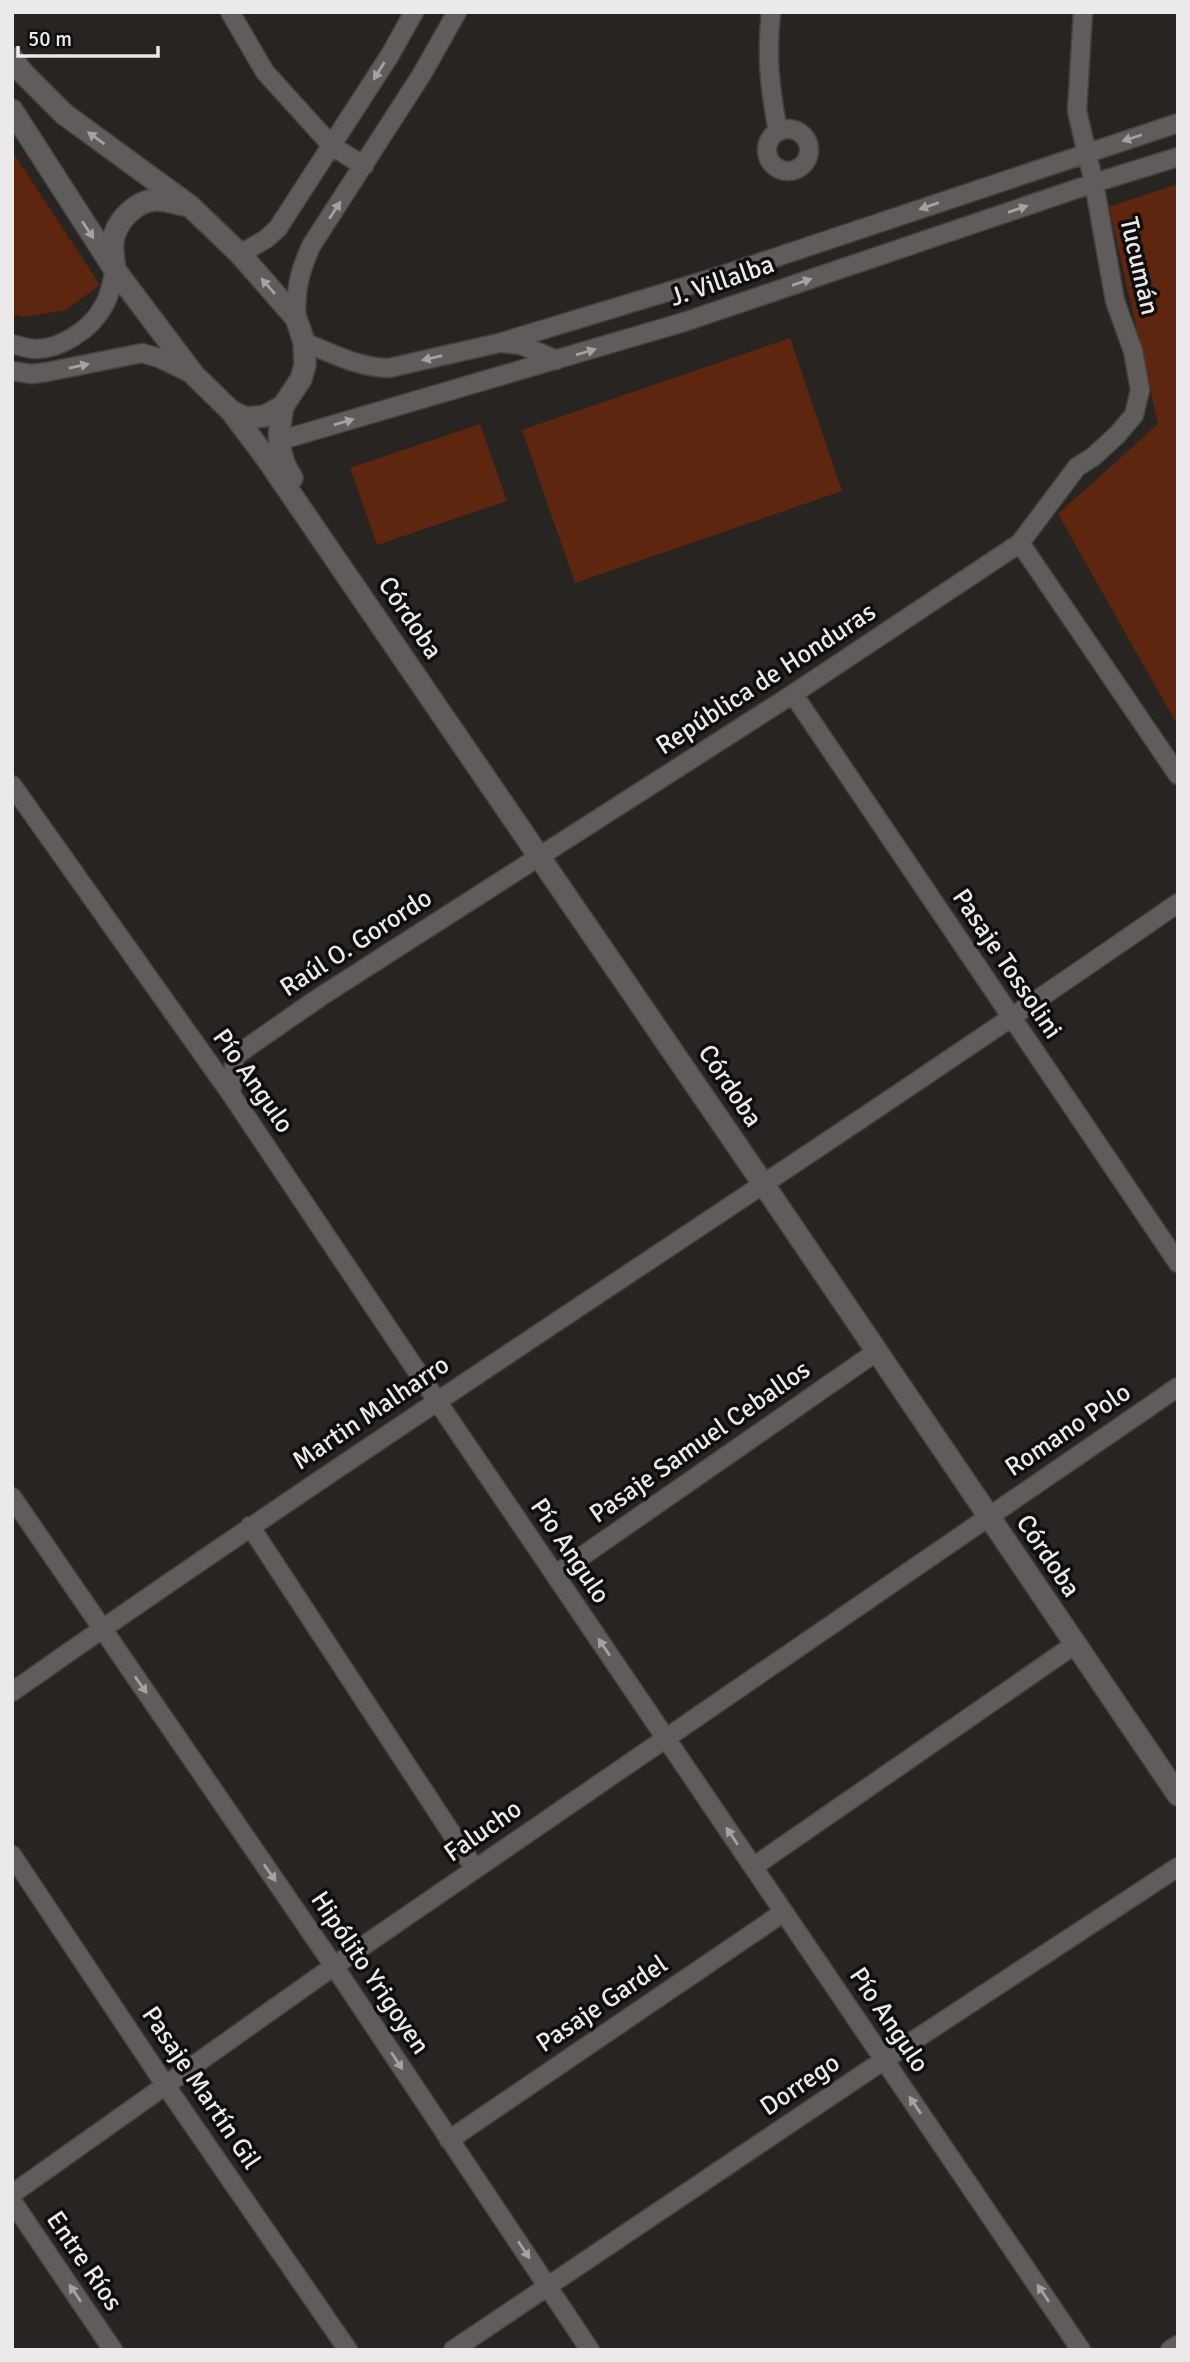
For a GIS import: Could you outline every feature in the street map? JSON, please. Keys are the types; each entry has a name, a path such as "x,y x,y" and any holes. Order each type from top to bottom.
{"street":[{"path":"230,12 265,72 332,146 364,166"},
{"path":"240,254 266,239 278,228 390,55 414,12"},
{"path":"232,411 246,418 275,412 283,406 301,379 305,365 304,342 296,318 296,291 300,271 311,246 422,74 457,12"},
{"path":"771,12 769,81 778,132"},
{"name":"Tucumán","path":"1020,542 1077,467 1093,457 1134,415 1139,390 1133,351 1115,301 1094,183 1077,111 1083,12"},
{"path":"12,58 23,73 64,114 190,206 240,254 296,318"},
{"name":"Córdoba","path":"12,110 115,270 194,375 232,411 545,854"},
{"name":"J. Villalba","path":"304,342 376,368 388,368 499,343 723,275 1178,123"},
{"name":"J. Villalba","path":"278,441 698,317 1178,157"},
{"path":"12,344 36,349 59,344 80,332 103,309 115,270 113,242 119,224 127,214 142,203 156,200 190,206"},
{"path":"499,343 522,345 557,360"},
{"path":"12,371 40,373 142,353 194,375"},
{"name":"Córdoba","path":"283,406 278,441 280,455 290,476 993,1513 1074,1645 1178,1795"},
{"path":"1020,542 1178,775"},
{"name":"República de Honduras","path":"545,854 793,694 1020,542"},
{"name":"Pasaje Tossolini","path":"793,694 1178,1263"},
{"name":"Pío Angulo","path":"12,785 231,1094 1081,2350"},
{"name":"Raúl O. Gorordo","path":"231,1094 235,1056 320,997 545,854"},
{"name":"Martin Malharro","path":"12,1692 250,1526 769,1182 1178,903"},
{"name":"Córdoba","path":"769,1182 876,1352 1178,1771"},
{"name":"Pasaje Samuel Ceballos","path":"555,1575 876,1352"},
{"name":"Romano Polo","path":"993,1513 1178,1387"},
{"name":"Hipólito Yrigoyen","path":"12,1497 334,1966 590,2350"},
{"name":"Falucho","path":"12,2194 334,1966 993,1513"},
{"path":"250,1526 475,1869"},
{"path":"753,1867 1074,1645"},
{"name":"Pasaje Martín Gil","path":"12,1854 348,2350"},
{"name":"Dorrego","path":"453,2350 884,2060 1178,1867"},
{"name":"Pasaje Gardel","path":"449,2140 784,1912"},
{"name":"Entre Ríos","path":"12,2201 113,2350"},
{"path":"1170,2350 1178,2345"}],"shaded area":[{"path":"12,151 100,285 66,310 24,317 12,314"},
{"path":"1178,184 1178,726 1058,514 1158,424 1109,207"},
{"path":"790,338 842,491 575,583 522,430"},
{"path":"480,424 507,501 377,545 350,468"}]}
